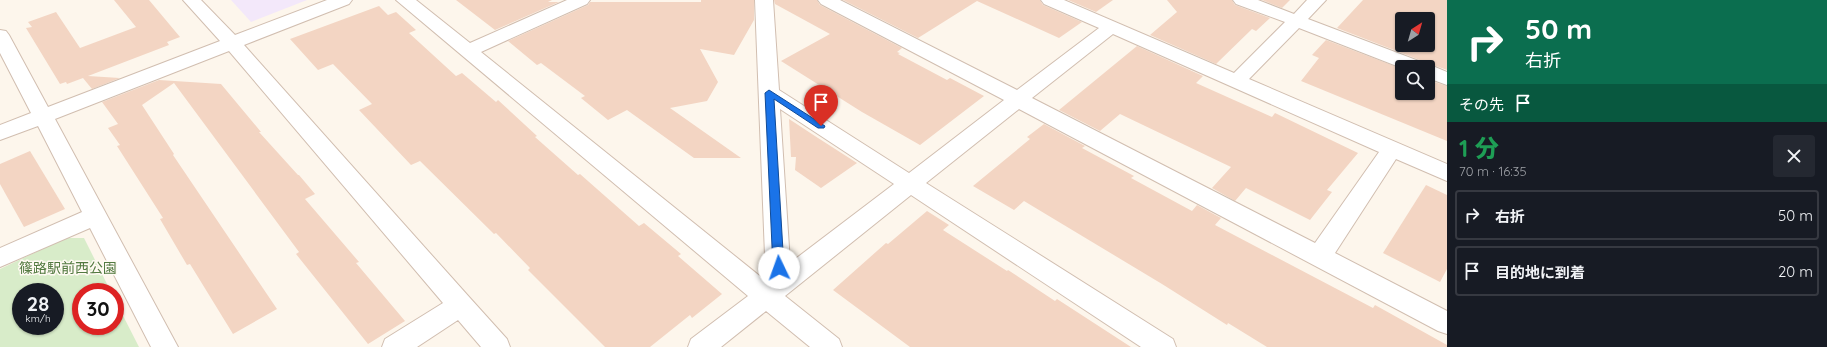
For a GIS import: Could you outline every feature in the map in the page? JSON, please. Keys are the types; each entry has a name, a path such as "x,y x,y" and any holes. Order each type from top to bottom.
{"street":[{"path":"192,0 232,43 497,347"},
{"path":"0,133 343,0"},
{"path":"405,0 773,290 829,347"},
{"path":"468,51 581,0"},
{"path":"764,0 769,93 773,290"},
{"path":"827,0 1447,323"},
{"path":"1050,0 1447,173"},
{"path":"1242,0 1399,60"},
{"path":"1237,82 1317,0"},
{"path":"701,347 1112,27"},
{"path":"1,40 96,215 164,347"},
{"path":"1435,74 1447,78"},
{"path":"769,93 1163,347"},
{"path":"1319,257 1392,149"},
{"path":"0,258 96,215"},
{"path":"395,347 461,306"}],"shaded area":[{"path":"231,0 307,0 251,22"}],"green space":[{"name":"篠路駅前西公園","path":"66,238 84,238 106,283 72,283 72,335 124,335 124,318 139,347 0,347 0,269"}],"building":[{"path":"114,0 149,0 180,37 167,42 169,45 88,76 120,78 92,89 83,78 67,84 66,82 60,84 26,28 32,27 28,22 56,12 80,48 136,27"},
{"path":"456,0 552,0 548,2 559,2 495,30"},
{"path":"701,0 754,0 754,20 734,55 700,49 718,82 707,101 670,108 741,158 694,158 627,110 608,120 581,98 585,96 541,63 537,65 508,41 588,5 590,2 701,2"},
{"path":"774,0 817,0 820,5 902,48 897,52 900,53 898,54 947,80 950,78 984,96 920,145 862,112 781,61 830,34 775,4"},
{"path":"843,0 1040,0 1043,5 1082,22 1059,38 977,1 918,38"},
{"path":"1068,0 1113,0 1096,12"},
{"path":"1167,0 1232,0 1235,5 1270,18 1256,31 1252,29 1216,64 1150,35 1177,12"},
{"path":"1262,0 1290,0 1282,8"},
{"path":"1363,0 1447,0 1447,70 1435,66 1435,60 1420,60 1399,52 1435,52 1435,12 1395,12 1395,50 1337,28"},
{"path":"379,6 388,15 396,12 416,30 409,33 456,76 462,73 496,102 498,100 537,136 535,137 578,175 580,174 639,226 644,223 681,254 678,256 722,294 692,318 690,315 650,347 605,347 528,270 530,268 496,233 494,234 420,161 411,165 359,110 372,104 333,64 318,70 290,39"},
{"path":"1326,40 1395,66 1395,100 1435,100 1435,82 1447,86 1447,141 1301,81 1319,58 1312,55"},
{"path":"1137,46 1203,76 1196,83 1272,117 1275,113 1358,153 1327,190 1332,192 1310,220 1246,188 1235,201 1212,188 1231,167 1120,114 1100,131 1059,110"},
{"path":"159,80 221,84 261,132 259,132 315,194 305,199 359,262 356,263 405,321 368,344 296,254 299,252 174,83 142,105 174,154 173,155 277,309 233,334 190,264 187,265 160,219 163,218 117,146 120,145 108,128 118,124 102,102"},
{"path":"789,119 857,163 821,188 795,170 796,157 791,157"},
{"path":"1044,124 1085,146 1082,148 1134,176 1131,178 1192,211 1197,205 1221,218 1215,225 1373,308 1375,305 1447,345 1447,347 1267,347 1228,323 1227,325 1024,201 1014,210 973,186 1030,139 1027,137"},
{"path":"30,151 65,209 24,227 0,184 0,164"},
{"path":"1426,185 1447,195 1447,269 1440,282 1383,253"},
{"path":"927,211 949,225 943,230 1055,301 1057,299 1131,347 910,347 833,290 886,243 888,244"}],"route":[{"path":"779,268 769,93 821,126"}]}
